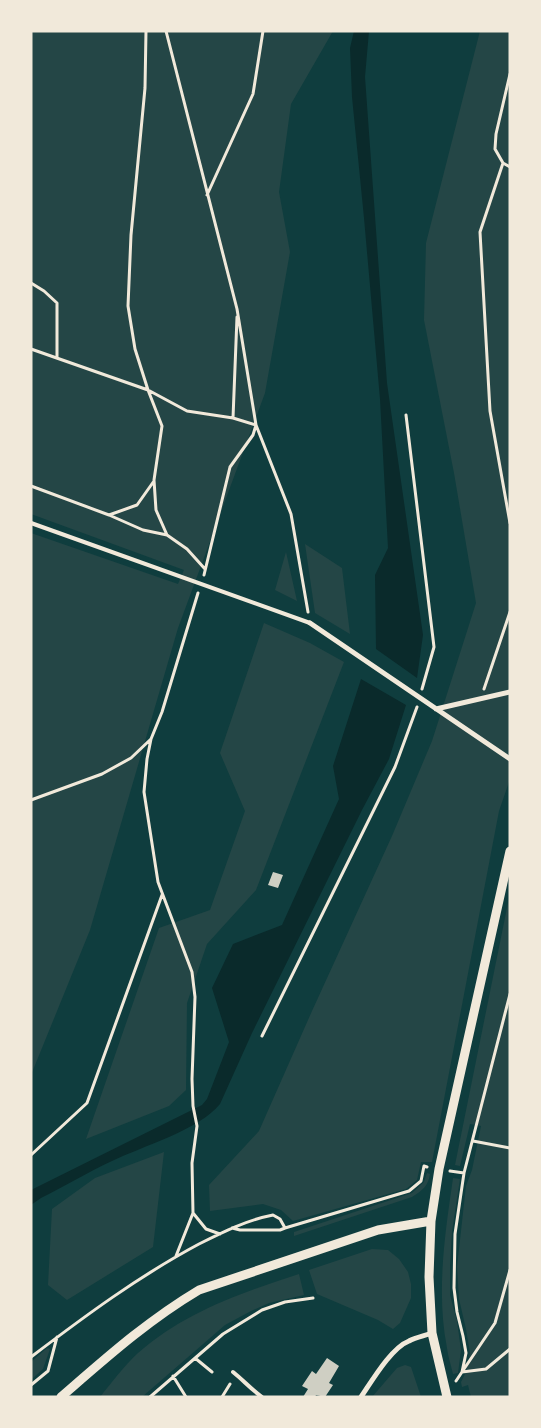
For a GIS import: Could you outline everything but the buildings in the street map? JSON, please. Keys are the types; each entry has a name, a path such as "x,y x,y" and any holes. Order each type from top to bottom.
{"street":[{"path":"310,623 510,759"},
{"path":"436,709 510,692"},
{"path":"447,1397 432,1334 429,1277 431,1221 439,1169 510,851"},
{"path":"61,1397 130,1337 177,1303 199,1290 378,1230 431,1221"},
{"path":"361,1397 383,1366 400,1347 408,1341 432,1334"}],"lane":[{"path":"31,523 310,623"},
{"path":"233,1372 251,1390 262,1397"}],"path":[{"path":"146,31 145,88 131,235 128,306 135,349 162,426 154,480 156,510 167,535"},
{"path":"166,31 237,309 256,425 291,514 310,623"},
{"path":"208,195 253,94 263,31"},
{"path":"510,74 496,134 495,149 503,163 510,167"},
{"path":"503,163 480,232 490,411 510,523"},
{"path":"31,283 44,291 57,303 57,358"},
{"path":"233,418 237,309"},
{"path":"31,349 148,390 187,411 233,418 256,425"},
{"path":"262,1036 395,767 420,698 434,646 406,416"},
{"path":"31,486 109,515 142,530 167,535 187,549 205,569 230,467 253,435 256,425"},
{"path":"109,515 136,505 154,480"},
{"path":"176,1257 193,1214 192,1163 197,1126 193,1106 192,1079 196,997 192,972 158,882 144,792 151,739 162,712 201,584"},
{"path":"480,699 510,612"},
{"path":"31,800 102,774 131,758 151,739"},
{"path":"31,1155 87,1103 162,894"},
{"path":"462,1372 466,1353 454,1288 455,1234 464,1173 510,994"},
{"path":"473,1142 510,1148"},
{"path":"231,1228 240,1230 280,1230 409,1191 421,1182 424,1166 430,1168"},
{"path":"450,1171 464,1173"},
{"path":"193,1214 206,1229 220,1234"},
{"path":"31,1357 125,1289 176,1257 231,1228 274,1215 280,1218 285,1228"},
{"path":"456,1381 495,1322 510,1270"},
{"path":"150,1397 223,1334 262,1310 285,1302 313,1298"},
{"path":"31,1385 48,1371 57,1337"},
{"path":"462,1372 486,1369 510,1349"},
{"path":"195,1358 212,1372"},
{"path":"173,1376 186,1397"},
{"path":"222,1397 230,1384"}],"shaded area":[{"path":"31,31 333,31 291,104 279,192 290,252 265,393 178,628 90,930 31,1075 31,533 178,584 184,570 31,514"},
{"path":"354,31 369,31 365,77 387,383 423,635 417,678 376,649 375,575 388,548 380,399 352,97 350,48"},
{"path":"480,31 510,31 510,779 499,811 432,1162 421,1162 417,1180 406,1189 293,1221 281,1210 263,1204 210,1211 209,1185 259,1131 392,836 432,741 476,603 454,473 424,320 426,243"},
{"path":"305,544 342,568 350,634 315,613"},
{"path":"286,552 297,601 275,590"},
{"path":"264,623 310,643 344,662 256,890 207,944 187,1003 186,1090 169,1106 86,1139 159,928 210,910 245,811 220,753"},
{"path":"361,679 406,705 389,759 252,1033 220,1104 199,1122 185,1130 103,1165 31,1205 31,1190 202,1105 207,1099 229,1042 212,988 233,944 282,925 339,799 333,766"},
{"path":"510,893 510,1397 471,1397 468,1385 462,1387 461,1382 466,1372 470,1353 459,1299 457,1267 466,1186 472,1170 481,1126 470,1124 460,1166 455,1165"},
{"path":"164,1152 153,1247 67,1300 48,1285 52,1209 95,1178"},
{"path":"427,1173 430,1174 426,1185 412,1197 294,1236 294,1232 412,1193 424,1182"},
{"path":"453,1178 460,1179 452,1232 450,1295 457,1321 461,1350 458,1373 453,1374 444,1327 442,1284"},
{"path":"372,1249 388,1250 399,1259 408,1272 411,1284 411,1298 400,1323 393,1329 378,1320 317,1294 309,1270"},
{"path":"299,1274 304,1295 269,1303 225,1325 142,1397 100,1397 138,1353 175,1326 214,1305"},
{"path":"47,1348 50,1349 43,1369 31,1380 31,1362"},
{"path":"405,1365 411,1367 421,1397 372,1397 397,1368"}]}
